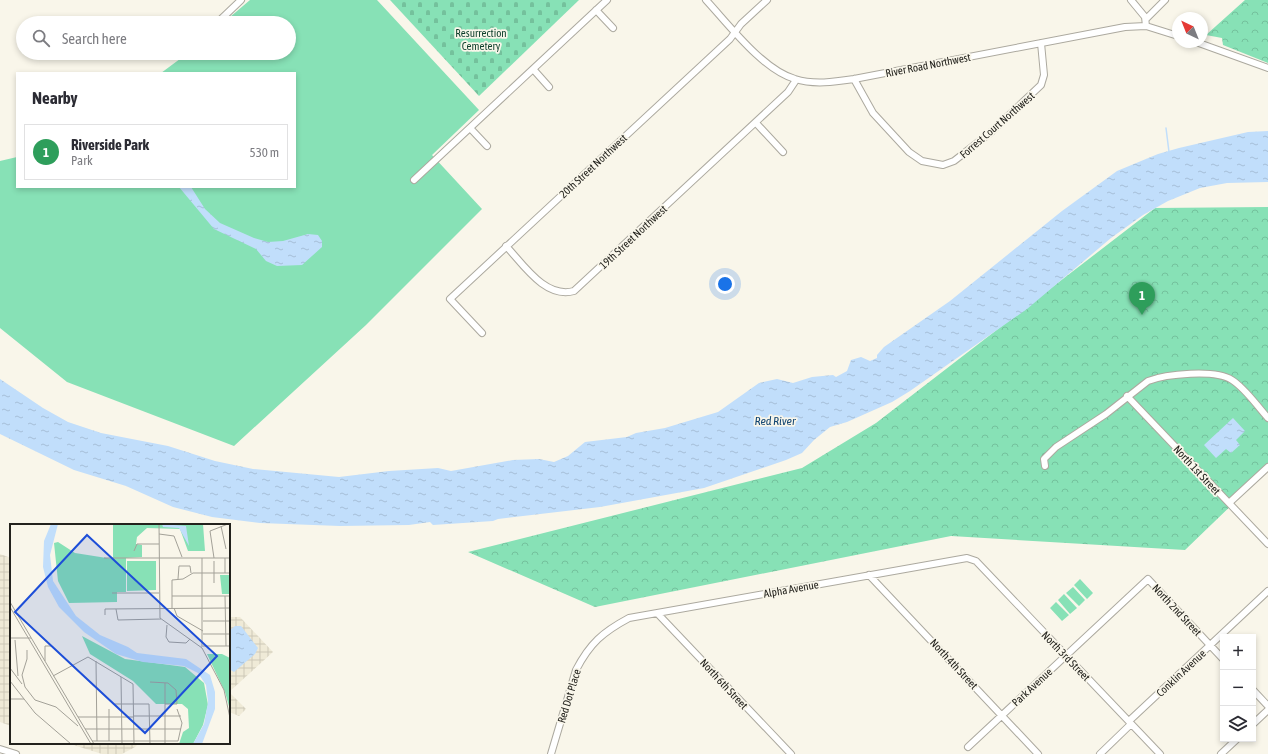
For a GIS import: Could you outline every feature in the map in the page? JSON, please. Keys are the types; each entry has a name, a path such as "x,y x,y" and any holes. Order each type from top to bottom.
{"street":[{"path":"224,16 241,0"},
{"path":"414,180 607,0"},
{"name":"River Road Northwest","path":"706,0 766,62 779,72 796,80 826,83 854,79 1115,28 1146,26 1172,34"},
{"name":"20th Street Northwest","path":"482,333 450,299 730,39 767,0"},
{"path":"1130,0 1146,19 1146,26"},
{"path":"1146,19 1165,0"},
{"path":"596,10 613,28"},
{"name":"Forrest Court Northwest","path":"854,79 873,113 909,152 928,164 949,164 990,133 1041,85 1044,75 1041,43"},
{"path":"1208,46 1268,68"},
{"path":"533,70 549,87"},
{"name":"19th Street Northwest","path":"506,246 549,289 563,293 574,291 756,123 788,92 796,80"},
{"path":"756,123 783,152"},
{"path":"470,128 487,146"},
{"path":"1045,466 1044,458 1056,447 1106,414 1148,381 1156,378 1177,375 1220,376 1227,378 1238,385 1268,418"},
{"name":"North 1st Street","path":"1127,396 1268,544"},
{"path":"1229,503 1268,467"},
{"name":"Alpha Avenue","path":"612,627 629,618 972,558"},
{"name":"North 3rd Street","path":"972,558 1160,754"},
{"name":"North 4th Street","path":"869,575 1038,754"},
{"name":"Park Avenue","path":"968,747 1148,579"},
{"name":"North 2nd Street","path":"1148,579 1220,655"},
{"name":"Conklin Avenue","path":"1100,754 1210,645 1268,592"},
{"name":"North 6th Street","path":"658,614 791,754"},
{"name":"Red Dot Place","path":"551,754 576,670 592,643 612,627"},
{"path":"1256,693 1268,706"},
{"path":"1256,721 1268,710"},
{"path":"1221,754 1234,742"},
{"path":"0,749 16,754"}],"shaded area":[{"path":"0,554 10,558 10,726 0,722"},
{"path":"230,617 240,617 273,652 230,691"},
{"path":"230,693 246,709 239,716 230,712"},
{"path":"70,744 138,744 122,754 102,754"}],"green space":[{"path":"250,0 377,0 479,110 432,155 482,209 366,325 234,446 67,382 0,328 0,161 16,157 16,188 296,188 296,72 162,72 179,60 296,60 296,16 231,16"},
{"name":"Resurrection Cemetery","path":"390,0 579,0 479,96"},
{"path":"1245,0 1268,0 1268,63 1223,45 1222,38 1208,35 1208,33"},
{"path":"1268,207 1268,470 1185,550 951,536 595,607 468,552 802,468 876,423 1155,208"},
{"path":"1080,579 1093,593 1087,599 1074,585"},
{"path":"1073,587 1085,600 1079,606 1066,593"},
{"path":"1064,594 1077,608 1070,614 1058,600"},
{"path":"1056,602 1069,615 1062,621 1050,608"}],"water":[{"name":"Red River","path":"1268,131 1268,182 1227,183 1200,188 1168,201 1143,215 1111,238 1027,309 910,391 892,402 847,422 830,427 814,440 802,453 786,460 704,488 600,507 498,519 493,521 433,525 430,522 409,525 340,526 260,523 212,517 173,507 126,486 74,470 0,434 0,379 43,408 68,422 101,433 168,446 215,461 253,469 339,477 389,471 438,468 451,471 513,460 539,459 554,462 568,456 585,442 627,437 636,433 665,428 718,412 759,383 777,379 793,383 812,377 833,375 836,377 847,371 851,360 861,357 870,361 877,358 877,355 884,347 950,301 1062,211 1117,171 1158,154 1179,148 1248,132"},
{"path":"180,188 192,188 205,209 220,223 254,238 268,242 283,241 308,234 318,235 322,241 322,247 302,265 277,266 266,261 256,249 214,229"},
{"path":"1233,418 1245,431 1236,440 1240,445 1231,453 1226,449 1216,458 1204,445"},
{"path":"235,626 241,626 258,648 255,654 234,672 230,670 230,630"}],"waterway":[{"path":"1166,128 1169,152"}],"place":[{"name":"Riverside Park","path":"1142,315"}]}
